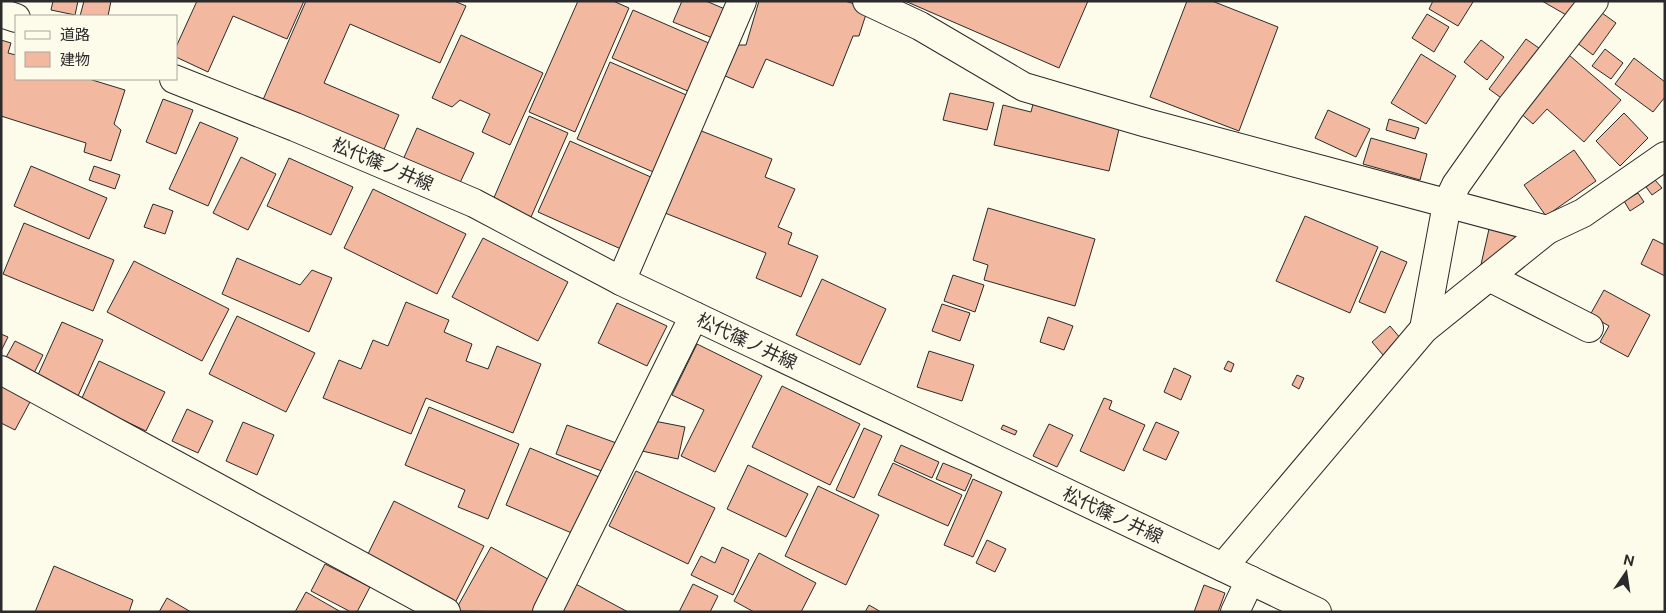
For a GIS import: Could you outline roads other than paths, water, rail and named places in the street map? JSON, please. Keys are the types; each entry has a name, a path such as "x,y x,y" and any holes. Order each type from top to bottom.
{"street":[{"path":"621,281 742,1"},
{"path":"867,1 920,26 1024,87 1147,123 1546,230"},
{"path":"1424,328 1447,204 1456,185 1511,107 1594,1"},
{"path":"1,13 15,18"},
{"name":"松代篠ノ井線","path":"177,80 295,127 474,203 621,281 1317,612"},
{"path":"1223,567 1424,328 1546,230 1583,213 1665,156"},
{"path":"1489,277 1589,328"},
{"path":"547,612 694,316"},
{"path":"1,370 446,612"},
{"path":"1235,612 1250,580"}]}
